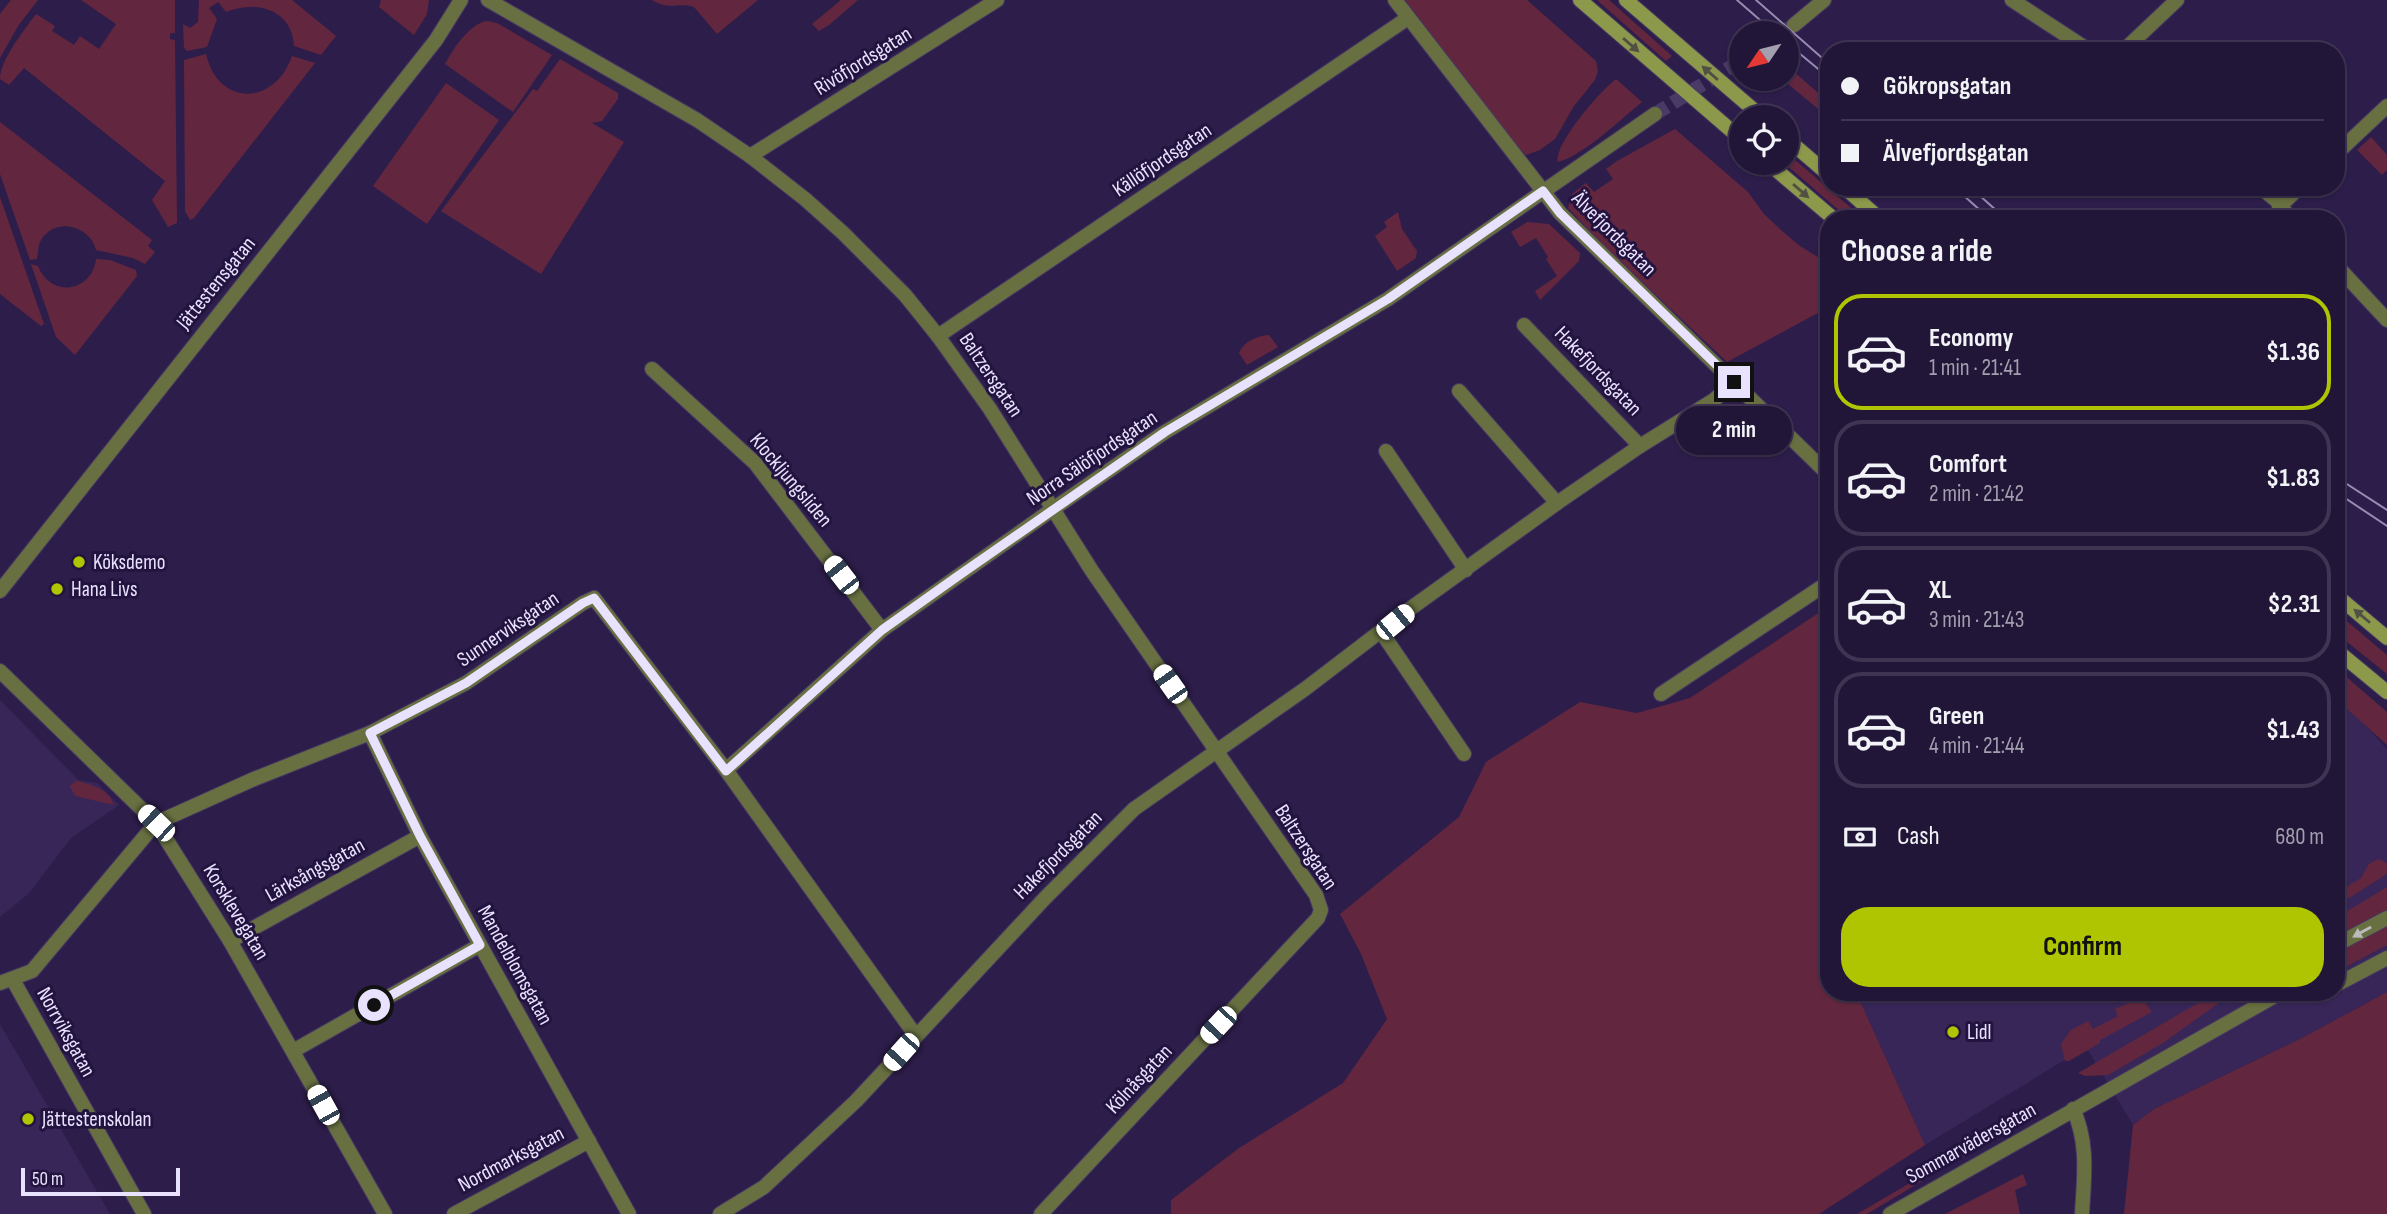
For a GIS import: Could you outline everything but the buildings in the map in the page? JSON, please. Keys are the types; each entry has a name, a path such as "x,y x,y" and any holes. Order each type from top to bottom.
{"main road":[{"path":"1580,0 1729,129"},
{"path":"1626,0 1748,105"},
{"path":"1799,149 1820,167"},
{"path":"1782,175 1823,210"},
{"path":"1854,196 1871,210"},
{"path":"2345,603 2387,638"},
{"path":"2345,657 2387,692"}],"street":[{"name":"Jättestensgatan","path":"0,591 436,40 461,0"},
{"name":"Baltzersgatan","path":"488,0 697,120 750,156 805,199 877,264 939,336 990,409 1092,571 1316,895 1321,909"},
{"name":"Rivöfjordsgatan","path":"750,156 997,0"},
{"name":"Älvefjordsgatan","path":"1395,0 1560,213 1820,466"},
{"path":"1798,21 1824,0"},
{"path":"2012,0 2076,42"},
{"path":"2133,42 2177,0"},
{"name":"Källöfjordsgatan","path":"939,336 1409,18"},
{"path":"2345,146 2387,106"},
{"name":"Norra Sälöfjordsgatan","path":"726,771 882,630 1053,509 1165,432 1388,299 1655,114"},
{"path":"2271,196 2282,210"},
{"path":"2279,207 2291,196"},
{"path":"2345,275 2387,320"},
{"name":"Hakefjordsgatan","path":"1524,324 1640,446"},
{"name":"Klockljungsliden","path":"652,369 755,463 882,630"},
{"name":"Hakefjordsgatan","path":"720,1214 764,1187 856,1101 1134,809 1382,633 1557,503 1640,446 1714,400 1734,382"},
{"path":"1459,391 1557,503"},
{"path":"1386,451 1466,570"},
{"path":"1661,694 1820,588"},
{"name":"Sunnerviksgatan","path":"7,981 32,971 156,823 254,779 370,733 466,683 594,598 726,771 916,1035"},
{"path":"1382,633 1464,754"},
{"name":"Korsklevegatan","path":"0,671 156,823 230,941 385,1214"},
{"name":"Mandelblomsgatan","path":"370,733 420,836 629,1214"},
{"name":"Lärksångsgatan","path":"230,941 420,836"},
{"name":"Kölnåsgatan","path":"1041,1214 1318,919 1321,909"},
{"path":"2345,940 2387,918"},
{"path":"293,1051 480,945"},
{"path":"2345,980 2387,958"},
{"name":"Norrviksgatan","path":"7,981 144,1214"},
{"name":"Sommarvädersgatan","path":"1889,1214 2266,1001"},
{"path":"2073,1109 2080,1124 2085,1158 2082,1214"},
{"name":"Nordmarksgatan","path":"454,1214 589,1141"}],"shaded area":[{"path":"11,0 38,0 18,26 0,58 0,14"},
{"path":"81,0 175,0 175,33 170,33 170,39 175,40 177,223 168,227 152,200 165,181 24,68 9,85 0,79 8,54 36,14 55,26 52,31 74,45 80,36 99,49 116,24"},
{"path":"199,0 292,0 336,36 321,55 294,46 292,33 280,16 260,8 249,7 226,12 218,2 209,8 217,19 207,47 187,51 184,48 183,24 190,28 198,22"},
{"path":"381,0 429,0 427,14 414,35 379,7"},
{"path":"652,0 758,0 717,34 694,7 669,6"},
{"path":"841,0 858,0 819,31 812,24"},
{"path":"1405,0 1527,0 1596,61 1598,71 1595,80 1574,106 1555,139 1540,150 1526,155"},
{"path":"1597,0 1609,0 1672,56 1666,61"},
{"path":"487,21 497,23 552,55 513,112 445,64 468,32"},
{"path":"206,54 212,71 222,84 247,94 273,84 284,72 292,56 315,63 190,220 185,211 184,60"},
{"path":"560,59 618,93 618,99 602,121 592,123 624,142 541,274 441,211 533,89 537,91"},
{"path":"1799,76 1820,94 1820,111 1796,91 1799,91"},
{"path":"1616,79 1642,102 1590,145 1558,162 1563,143 1571,131 1590,105"},
{"path":"446,83 499,120 427,224 373,186"},
{"path":"0,122 152,240 148,246 155,252 145,264 133,258 96,250 87,235 71,227 53,229 46,234 40,242 37,259 30,260 0,174"},
{"path":"1675,129 1748,192 1764,214 1782,231 1820,258 1820,312 1727,362 1602,244 1568,208 1572,194 1586,183 1594,192 1613,179 1606,169"},
{"path":"2371,137 2387,155 2387,170 2382,175 2357,150"},
{"path":"1799,163 1820,181 1820,194 1798,175"},
{"path":"1822,196 1837,196 1854,210 1839,210"},
{"path":"0,197 44,324 41,326 0,294"},
{"path":"1398,212 1402,229 1417,251 1416,258 1397,271 1375,236 1387,227 1384,222"},
{"path":"1527,222 1549,224 1580,253 1579,261 1540,300 1535,291 1557,276 1536,238 1520,247 1511,232"},
{"path":"96,259 110,260 136,270 137,276 75,355 56,337 31,264 38,266 44,277 52,283 70,287 87,279"},
{"path":"1269,335 1278,347 1247,365 1239,353 1241,349 1251,340"},
{"path":"1820,612 1820,1001 1860,1001 1925,1145 1819,1214 1171,1214 1171,1200 1239,1148 1343,1083 1387,1019 1361,954 1340,914 1459,817 1486,762 1580,702 1637,713 1690,698"},
{"path":"2345,620 2387,655 2387,674 2345,640"},
{"path":"2345,676 2387,712 2387,745 2345,707"},
{"path":"0,700 78,780 97,783 119,805 71,838 29,893 0,917"},
{"path":"2345,704 2387,749 2387,992 2302,1038 2154,1109 2133,1125 2086,1047 1925,1145 1860,1001 2345,1001"},
{"path":"76,781 99,788 108,795 114,805 75,796 70,786"},
{"path":"2378,859 2387,863 2387,874 2345,900 2345,888 2361,878 2369,864"},
{"path":"2387,887 2387,911 2345,933 2345,913"},
{"path":"2387,925 2387,945 2345,967 2345,948"},
{"path":"2387,992 2387,1214 2124,1214 2133,1125 2154,1109 2302,1038"},
{"path":"2134,1001 2144,1001 2152,1012 2065,1061 2061,1044 2071,1030 2088,1021 2093,1029 2118,1016 2115,1009"},
{"path":"2202,1001 2221,1001 2163,1043 2108,1075 2085,1076 2078,1073"},
{"name":"Jättestenskolan","path":"0,1024 110,1214 0,1214"},
{"path":"1982,1141 1984,1144 1867,1214 1857,1214"},
{"path":"2023,1174 2027,1185 2015,1190 2020,1214 1945,1214"}],"tunnel":[{"path":"1655,114 1729,68"}],"tram line":[{"path":"1737,0 1761,21"},
{"path":"1756,0 1820,56"},
{"path":"1799,53 1820,70"},
{"path":"1964,196 1980,210"},
{"path":"1980,196 1996,210"},
{"path":"2345,483 2387,510"},
{"path":"2345,498 2387,526"}],"place":[{"name":"Köksdemo","path":"79,562"},
{"name":"Hana Livs","path":"57,589"},
{"name":"Lidl","path":"1953,1032"},
{"name":"Jättestenskolan","path":"28,1119"}],"route":[{"path":"374,1005 480,945 420,836 370,733 466,683 583,603 594,598 726,771 882,630 958,576 1165,432 1388,299 1543,191 1560,213 1734,382"}]}
